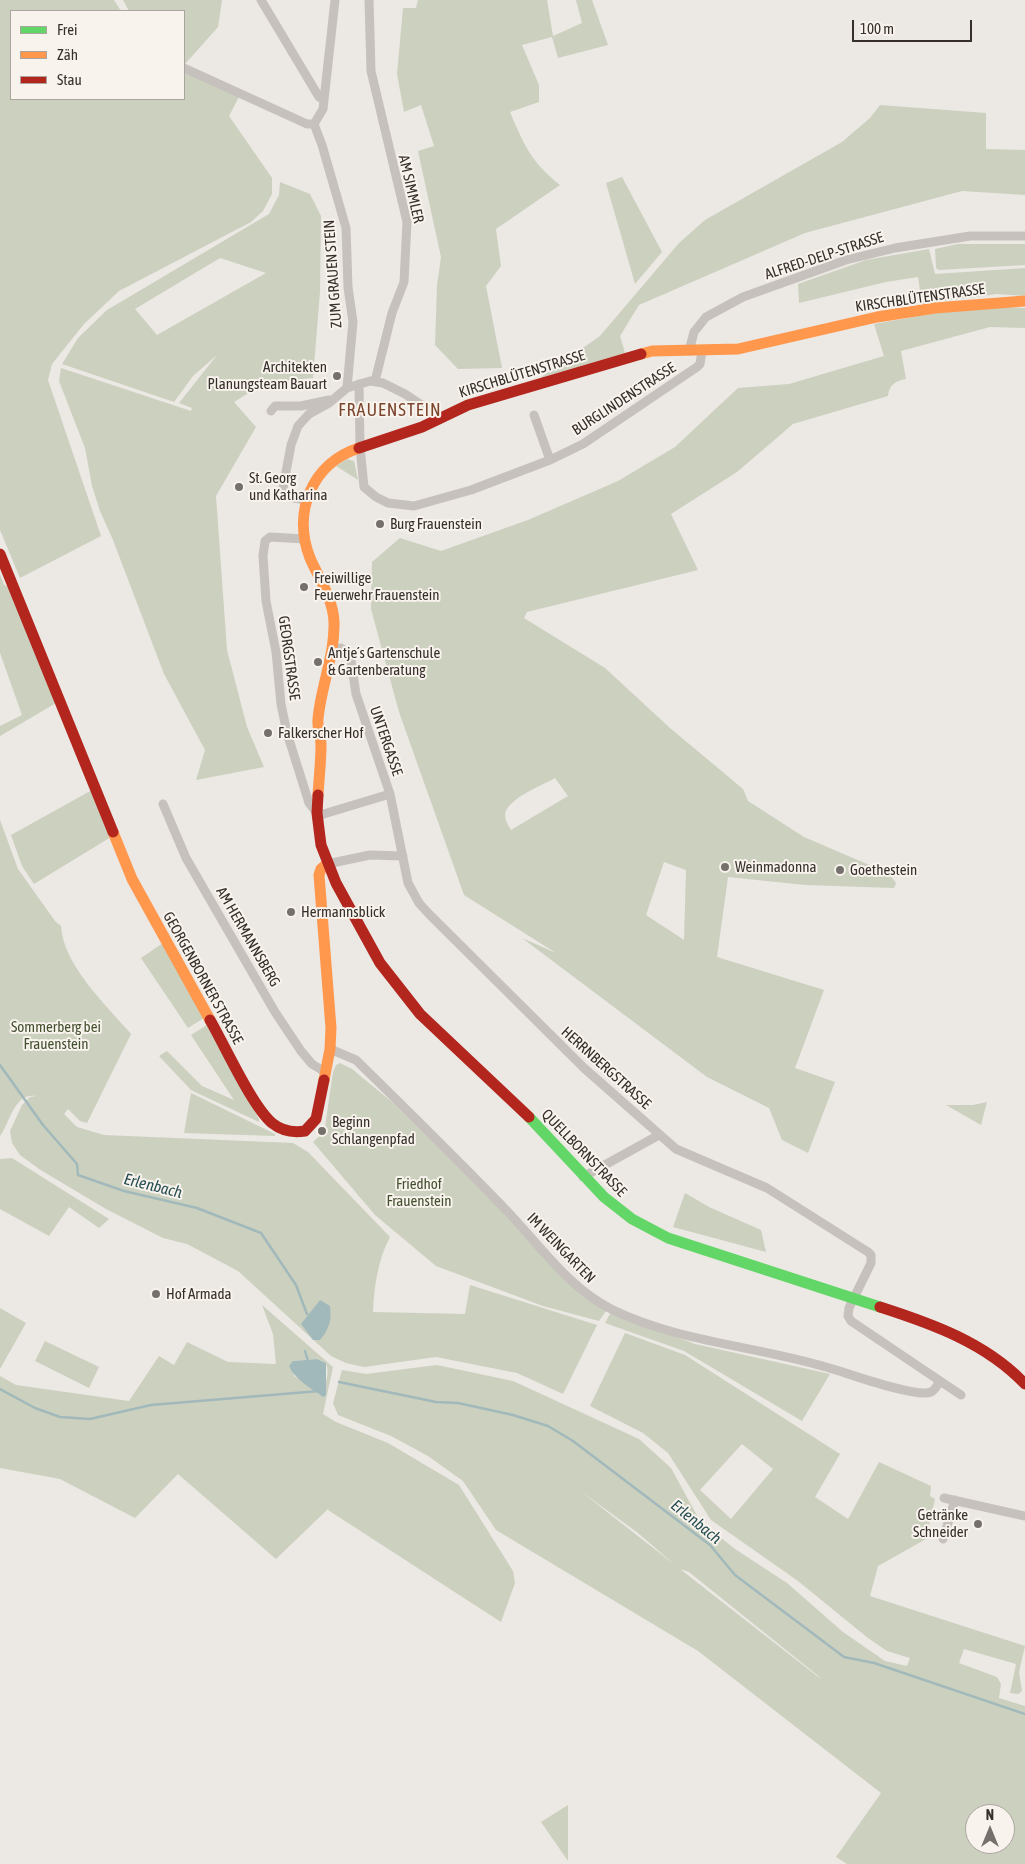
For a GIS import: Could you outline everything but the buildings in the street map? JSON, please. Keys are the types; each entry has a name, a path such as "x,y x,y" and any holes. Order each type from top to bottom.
{"main road":[{"name":"KIRSCHBLÜTENSTRASSE","path":"327,864 321,846 317,815 321,755 318,720 332,648 334,621 330,604 310,557 305,539 304,517 306,500 314,482 328,464 346,452 422,427 468,406 652,351 702,351 750,347 899,313 969,304 1025,302"},
{"name":"GEORGENBORNER STRASSE","path":"0,554 132,879 259,1108 272,1123 282,1130 305,1131 316,1119 330,1049 331,1028 319,875 321,869 327,864"},
{"name":"QUELLBORNSTRASSE","path":"327,864 372,951 420,1014 509,1096 584,1177 624,1214 668,1238 926,1322 962,1338 1000,1362 1025,1384"}],"street":[{"path":"260,0 319,98 324,100"},
{"path":"185,68 307,124 314,124 323,109 335,0"},
{"name":"AM SIMMLER","path":"369,0 371,71 406,222 407,234 404,282 392,313 375,381"},
{"name":"ZUM GRAUEN STEIN","path":"314,124 346,228 348,287 353,322 347,388"},
{"name":"ALFRED-DELP-STRASSE","path":"689,351 694,332 706,318 743,298 846,260 895,248 970,236 1025,236"},
{"name":"BURGLINDENSTRASSE","path":"359,384 360,447 364,487 376,497 388,503 406,506 425,505 550,460 583,444 697,367 700,364 702,351"},
{"path":"306,500 287,496 284,493 284,482 294,436 298,426 309,414 334,399 347,388 375,381 405,394 441,418"},
{"path":"271,410 275,406 301,406 334,399"},
{"path":"534,414 550,460"},
{"name":"GEORGSTRASSE","path":"305,539 270,537 266,541 263,556 266,601 276,652 281,704 287,734 308,803 317,815"},
{"name":"UNTERGASSE","path":"332,648 341,648 350,654 356,694 390,794 403,856"},
{"path":"317,815 390,794"},
{"name":"AM HERMANNSBERG","path":"163,804 186,858 275,1012 301,1051 312,1064 325,1072"},
{"path":"327,864 370,855 403,856"},
{"name":"HERRNBERGSTRASSE","path":"403,856 408,883 419,903 445,932 577,1061 659,1135 676,1149 767,1188 868,1252 872,1256 871,1262 852,1297"},
{"name":"IM WEINGARTEN","path":"330,1049 356,1060 508,1213 571,1281 611,1309 683,1336 782,1355 900,1389 924,1394 931,1392 940,1381"},
{"path":"584,1177 659,1135"},
{"path":"852,1297 849,1308 851,1321 961,1395"},
{"path":"944,1498 1025,1516"},
{"path":"943,1539 955,1500"}],"green space":[{"path":"0,0 114,0 120,10 10,10 10,100 185,100 185,64 242,91 229,116 272,178 272,194 263,211 251,222 119,291 84,324 52,364 48,380 101,536 20,578 0,530"},
{"path":"123,0 222,0 218,27 185,64 185,10 128,10"},
{"path":"418,0 547,0 553,36 582,23 576,0 592,0 608,45 558,58 552,37 522,45 539,85 539,102 510,112 529,152 542,169 560,185 496,229 501,266 486,286 502,368 458,369 435,345 437,285 441,257 418,151 434,146 421,105 404,112 397,74 403,8 416,8"},
{"path":"880,105 986,113 986,149 1025,150 1025,195 962,191 805,233 639,305 620,336 625,353 540,378 600,336 679,243 705,220 842,142 870,118"},
{"path":"622,177 662,252 635,284 606,183"},
{"path":"280,182 310,194 321,216 320,292 313,378 265,383 234,402 256,427 216,496 227,650 247,727 264,767 196,780 205,750 164,674 113,540 100,511 92,486 85,448 59,381 61,368 191,411 192,408 179,403 217,355 193,376 174,402 62,364 78,338 107,310 269,214 279,195","holes":["220,258 266,273 157,335 135,309"]},
{"path":"958,244 1025,244 1025,265 939,270 936,268 935,249"},
{"path":"929,249 935,274 1025,268 1025,296 997,294 922,304 918,277 886,282 799,303 798,284 866,260"},
{"path":"1005,307 1025,308 1025,328 990,327 901,351 906,379 893,384 888,396 793,424 737,472 671,514 698,570 527,612 524,618 605,668 670,728 743,789 748,801 804,837 888,873 896,883 894,888 805,885 728,877 717,957 824,990 795,1068 835,1082 808,1153 782,1140 769,1108 707,1077 522,938 556,953 464,895 399,712 371,609 372,562 400,538 441,551 528,520 618,481 675,447 738,388 789,384 884,356 874,324 936,313","holes":["555,778 568,796 511,830 505,815 512,803 526,793","664,862 686,870 684,940 646,915"]},
{"path":"347,459 354,461 358,480 336,466"},
{"path":"0,574 4,585 11,588 56,703 0,736 0,726 22,715 0,653"},
{"path":"92,790 111,837 34,884 22,866 11,835"},
{"name":"Sommerberg bei Frauenstein","path":"0,820 18,869 55,921 61,926 69,955 78,970 99,998 131,1034 87,1123 80,1121 68,1109 64,1114 77,1127 104,1135 293,1143 308,1152 390,1237 382,1254 377,1273 373,1312 465,1314 470,1285 597,1325 563,1394 517,1373 436,1357 364,1367 346,1363 331,1356 238,1271 187,1244 163,1238 106,1209 39,1169 20,1155 12,1143 10,1131 22,1105 30,1097 36,1096 29,1096 18,1103 0,1136"},
{"path":"163,943 204,1018 188,1028 141,958"},
{"path":"207,1025 259,1122 191,1090 159,1056 167,1051 202,1086 234,1100 191,1035"},
{"name":"Friedhof Frauenstein","path":"340,1063 352,1069 392,1102 606,1311 599,1321 543,1306 436,1266 375,1215 313,1142 322,1134 325,1127 333,1072 336,1065"},
{"path":"191,1093 275,1134 275,1136 184,1133"},
{"path":"987,1102 981,1125 946,1105 973,1105"},
{"path":"12,1158 109,1219 99,1228 69,1207 49,1236 0,1209 0,1159"},
{"path":"685,1193 709,1207 761,1230 766,1252 673,1227"},
{"path":"262,1305 333,1367 323,1414 336,1422 388,1443 459,1485 513,1571 515,1583 501,1622 328,1510 329,1508 276,1559 178,1474 135,1518 60,1479 0,1468 0,1376 16,1385 129,1401 159,1356 174,1365 187,1342 228,1362 276,1364 273,1334","holes":["317,1359 326,1363 327,1379 319,1394 294,1376 293,1361"]},
{"path":"0,1308 26,1323 0,1369"},
{"path":"611,1312 695,1344 830,1374 802,1421 684,1351 605,1323"},
{"path":"625,1333 685,1355 840,1454 815,1497 848,1519 879,1462 931,1486 930,1496 935,1499 926,1539 878,1566 870,1596 1025,1646 1019,1672 1022,1691 1018,1694 1010,1693 1016,1664 964,1649 959,1663 997,1677 1001,1684 999,1698 1025,1706 1025,1864 847,1864 836,1857 881,1793 698,1651 496,1530 463,1481 428,1456 391,1436 338,1415 333,1403 342,1370 366,1374 437,1365 513,1381 639,1439 671,1468 700,1521 735,1549 787,1583 843,1632 885,1661 907,1666 910,1658 887,1651 868,1638 798,1581 711,1520 668,1453 643,1433 590,1406","holes":["742,1444 773,1469 731,1519 700,1490","579,1490 638,1533 675,1565","680,1569 689,1572 822,1679 817,1676"]},
{"path":"45,1341 99,1367 89,1388 35,1361"},
{"path":"568,1805 568,1861 541,1822"}],"water":[{"path":"320,1300 330,1306 331,1316 328,1328 320,1340 313,1340 301,1324"},
{"path":"317,1359 326,1363 326,1395 323,1397 299,1379 289,1366 293,1361"}],"waterway":[{"name":"Erlenbach","path":"0,1065 43,1125 77,1164 78,1175 124,1191 197,1208 261,1233 296,1285 307,1314"},
{"name":"Erlenbach","path":"305,1351 308,1361"},
{"name":"Erlenbach","path":"339,1382 436,1402 458,1403 513,1415 548,1426 573,1441 710,1545 735,1575 844,1657 874,1663 1025,1714"},
{"name":"Erlenbach","path":"0,1389 35,1408 60,1417 90,1419 151,1405 319,1391"}],"traffic: fast":[{"path":"529,1117 604,1197 632,1219 668,1238 880,1307"}],"traffic: slow":[{"path":"641,354 652,351 738,349 877,317 935,308 1025,301"},
{"path":"318,795 321,745 318,719 334,634 334,622 331,605 310,558 305,541 303,524 305,507 310,491 318,477 329,465 343,455 359,448"},
{"path":"113,832 132,879 210,1020"},
{"path":"324,1080 330,1049 331,1028 319,875 321,869 327,864"}],"traffic: jam":[{"path":"359,448 422,427 468,405 641,354"},
{"path":"0,554 113,832"},
{"path":"318,795 317,813 321,845 336,883 380,963 420,1014 529,1117"},
{"path":"210,1020 256,1103 264,1115 280,1128 296,1132 305,1131 316,1119 324,1080"},
{"path":"880,1307 920,1320 976,1346 1010,1370 1025,1384"}],"place":[{"name":"Architekten Planungsteam Bauart","path":"337,376"},
{"name":"St. Georg und Katharina","path":"239,487"},
{"name":"Burg Frauenstein","path":"380,524"},
{"name":"Freiwillige Feuerwehr Frauenstein","path":"304,587"},
{"name":"Antje´s Gartenschule & Gartenberatung","path":"318,662"},
{"name":"Falkerscher Hof","path":"268,733"},
{"name":"Weinmadonna","path":"725,867"},
{"name":"Goethestein","path":"840,870"},
{"name":"Hermannsblick","path":"291,912"},
{"name":"Beginn Schlangenpfad","path":"322,1131"},
{"name":"Hof Armada","path":"156,1294"},
{"name":"Getränke Schneider","path":"978,1524"}],"district":[{"name":"FRAUENSTEIN","path":"390,410"}]}
